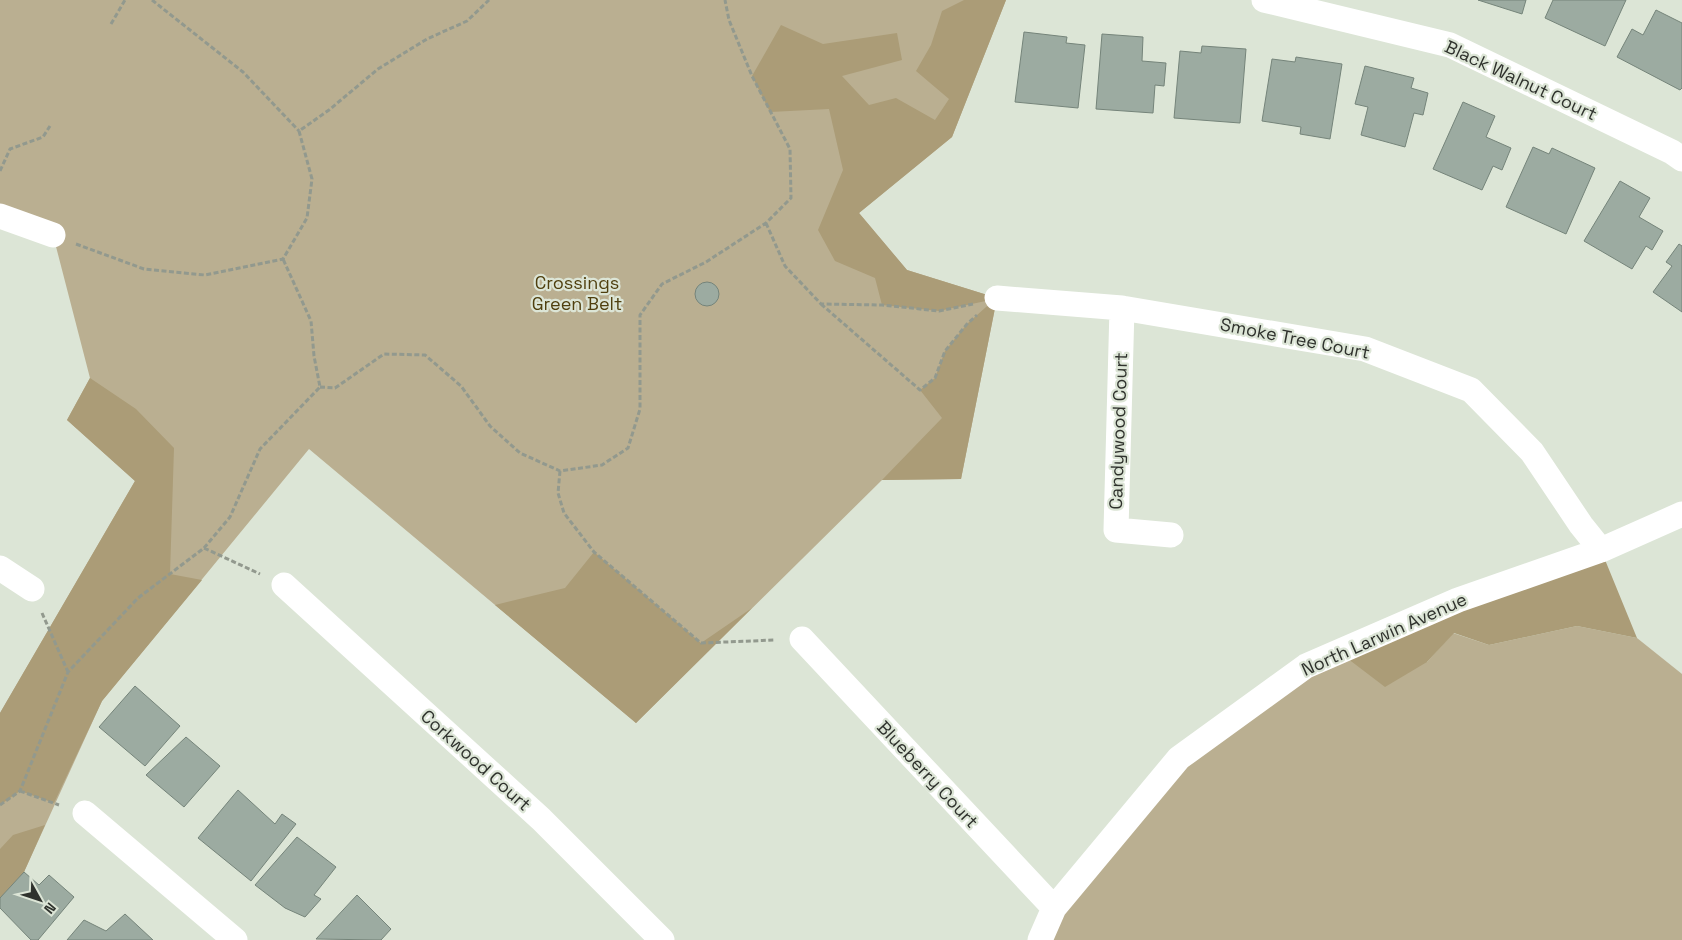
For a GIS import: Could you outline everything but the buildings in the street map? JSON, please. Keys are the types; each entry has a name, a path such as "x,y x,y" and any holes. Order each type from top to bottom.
{"street":[{"name":"Black Walnut Court","path":"1264,0 1450,45 1672,152 1682,159"},
{"path":"0,216 52,234"},
{"name":"Smoke Tree Court","path":"996,298 1122,308 1365,349 1471,390 1532,452 1601,550"},
{"name":"Candywood Court","path":"1122,308 1116,530 1171,535"},
{"name":"North Larwin Avenue","path":"1040,940 1054,908 1179,758 1306,666 1458,600 1601,550 1682,514"},
{"path":"0,568 32,589"},
{"name":"Corkwood Court","path":"284,585 541,819 662,940"},
{"name":"Blueberry Court","path":"802,639 1054,908"},
{"path":"85,813 235,940"}],"path":[{"path":"111,24 125,0"},
{"path":"52,234 144,269 205,275 283,259 307,218 312,179 299,131 243,72 152,0"},
{"path":"299,131 329,110 378,69 426,39 467,21 489,0"},
{"path":"0,805 20,791 68,672 138,598 204,548 230,517 260,449 320,387 335,388 384,354 425,355 461,386 490,426 520,453 560,471 602,466 628,448 640,409 640,315 662,284 706,262 766,223 791,198 790,149 752,76 729,20 724,0"},
{"path":"0,171 10,149 43,137 50,126"},
{"path":"766,223 785,266 821,304 920,390 935,378 945,351 967,324 996,298"},
{"path":"283,259 311,321 314,356 320,387"},
{"path":"821,304 882,305 939,311 996,298"},
{"path":"560,471 558,493 564,514 594,552 701,643 802,639"},
{"path":"204,548 284,585"},
{"path":"32,589 68,672"},
{"path":"20,791 85,813"}],"green space":[{"name":"Crossings Green Belt","path":"0,0 1006,0 952,137 859,213 907,270 997,298 961,479 882,480 636,723 309,449 102,701 24,872 0,898 0,713 135,481 67,420 90,378 53,235 0,216"},
{"path":"1577,626 1637,638 1682,674 1682,940 1040,940 1179,758 1339,652 1427,662 1453,633 1489,645"}],"shaded area":[{"path":"964,0 1006,0 952,137 859,213 907,270 997,298 961,479 882,480 942,418 920,390 935,378 945,351 967,324 995,299 939,311 882,305 875,278 835,261 818,230 843,170 829,109 770,112 752,76 781,25 823,44 897,33 902,60 842,76 869,105 896,98 935,120 949,99 916,71 931,45 942,11"},
{"path":"90,378 136,409 174,448 170,574 202,580 102,701 54,803 20,791 0,805 0,713 135,481 67,420"},
{"path":"1601,550 1637,638 1577,626 1489,645 1454,633 1427,662 1385,687 1339,652"},
{"path":"594,552 701,643 752,608 636,723 495,605 565,588"},
{"path":"45,825 24,872 0,898 0,849 13,835"}]}
